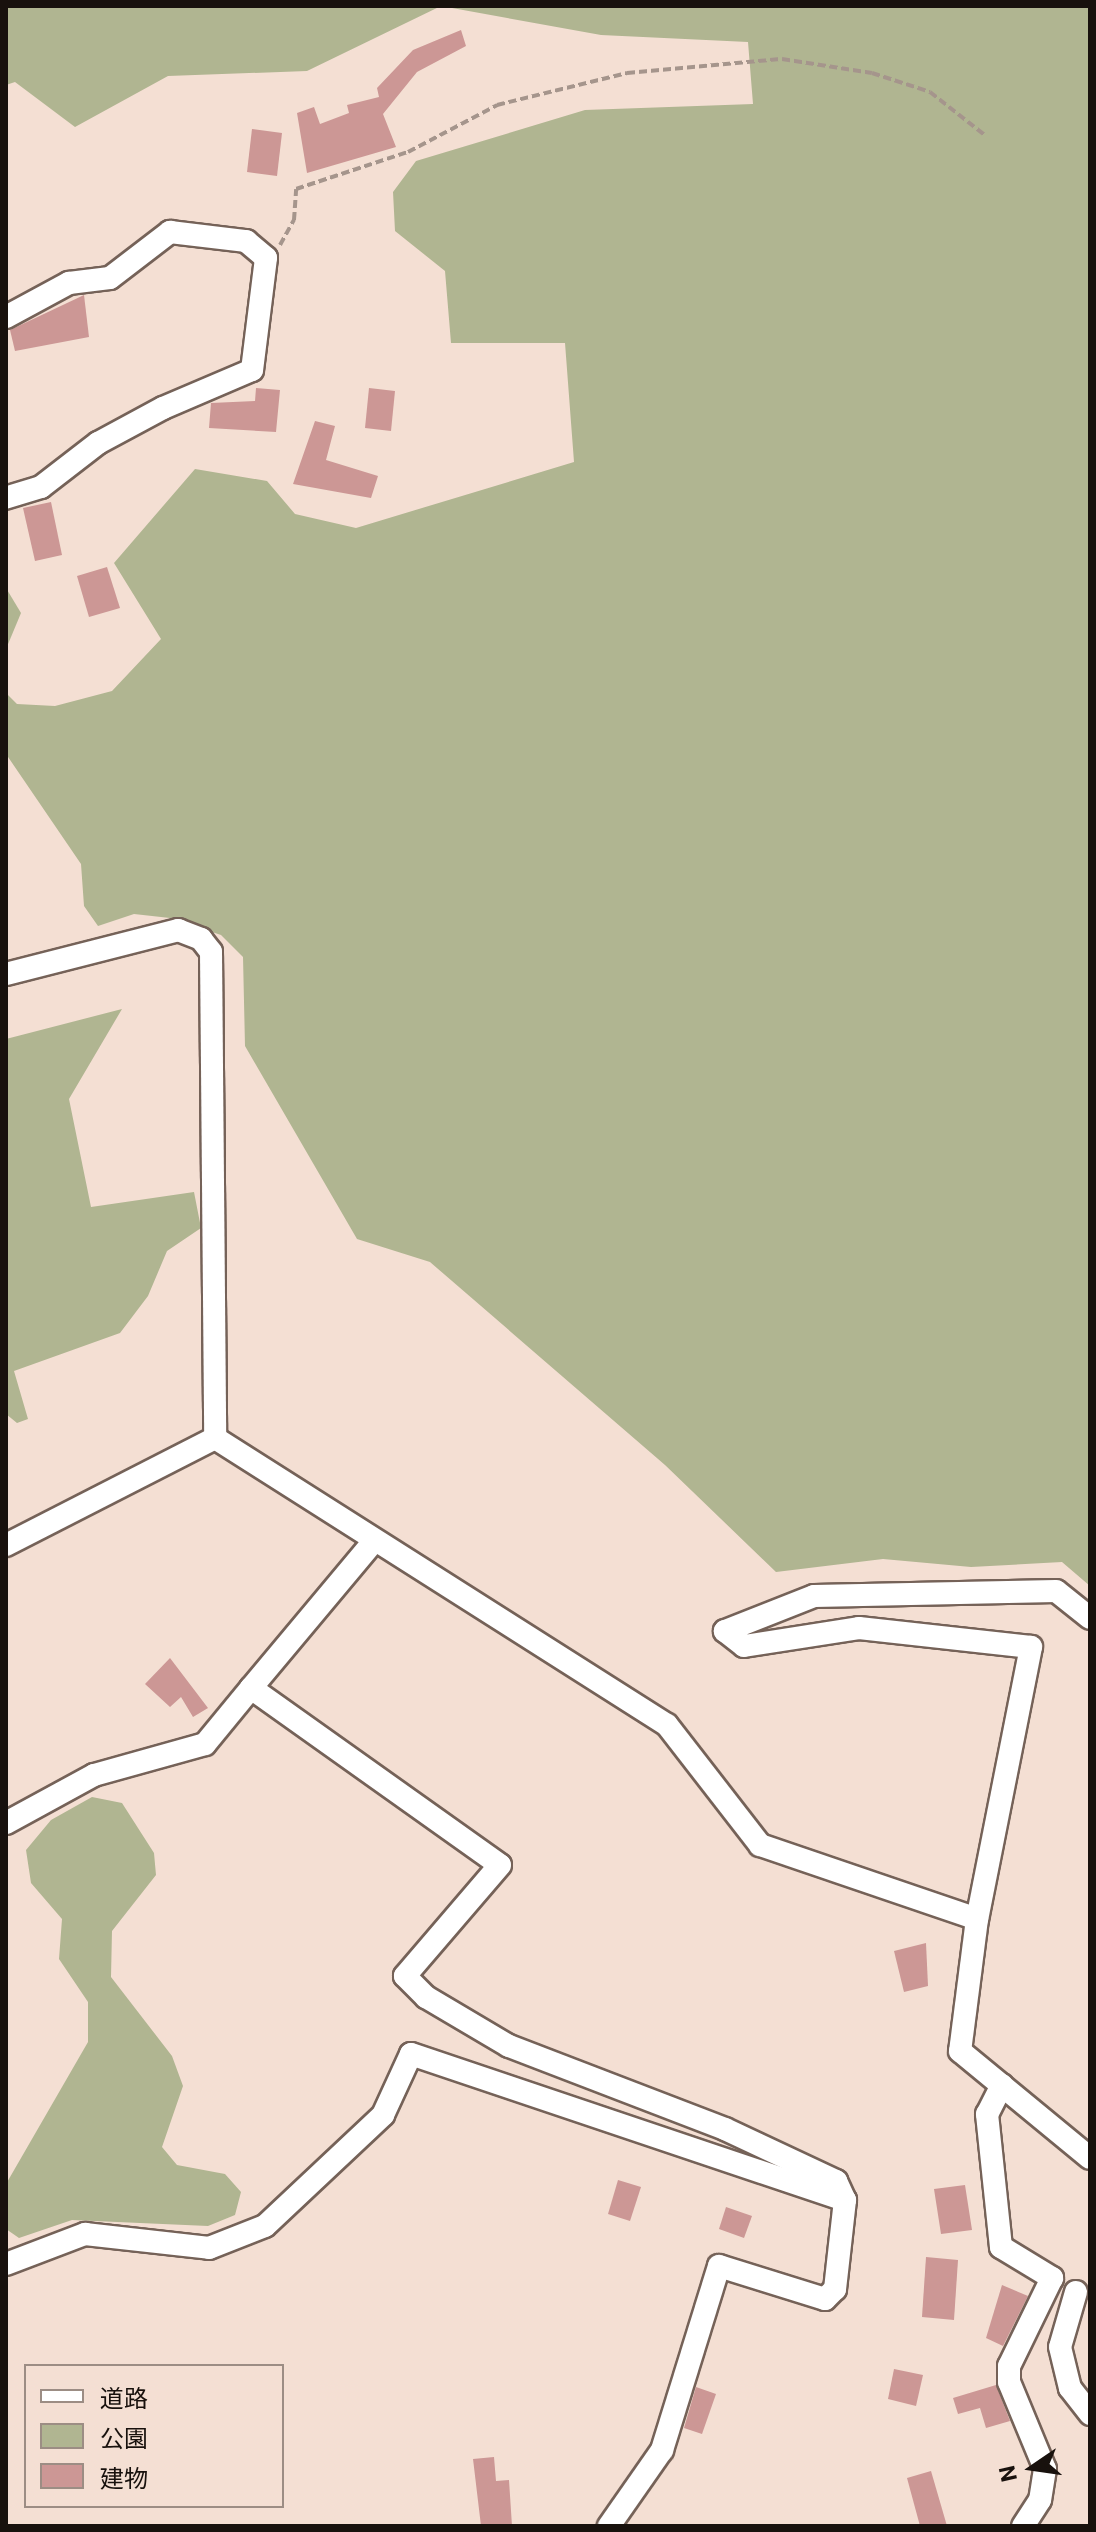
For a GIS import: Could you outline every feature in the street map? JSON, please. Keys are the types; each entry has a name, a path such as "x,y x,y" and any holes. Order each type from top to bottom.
{"street":[{"path":"6,317 69,283 110,278 170,232 246,241 266,258 252,370 163,408 98,443 41,487 6,498"},
{"path":"6,974 178,930 201,939 211,952 215,1438"},
{"path":"215,1438 667,1725 760,1845 977,1919"},
{"path":"6,1545 215,1438"},
{"path":"6,1823 94,1775 205,1744 374,1541"},
{"path":"1090,1618 1056,1591 814,1596 725,1631 744,1646 859,1628 1031,1647 977,1919 960,2051 1090,2158"},
{"path":"251,1688 500,1865 405,1976 426,1997 509,2046 836,2181 845,2200 835,2289 825,2299 719,2266 662,2450 609,2526"},
{"path":"6,2264 85,2234 209,2248 265,2226 383,2115 411,2054 845,2200"},
{"path":"1002,2085 987,2114 1001,2247 1052,2278 1009,2366 1009,2382 1045,2469 1040,2500 1023,2526"},
{"path":"1076,2292 1060,2347 1070,2388 1090,2414"}],"path":[{"path":"266,258 290,230 296,189 408,152 497,105 627,73 782,59 872,73 930,92 986,136"}],"green space":[{"path":"6,6 441,6 307,71 168,76 75,127 15,82 6,85"},
{"path":"441,6 1090,6 1090,1586 1062,1562 971,1567 883,1559 776,1572 665,1465 430,1262 357,1239 245,1046 243,957 221,935 170,918 134,914 98,926 84,906 81,864 6,754 6,693 17,704 55,706 112,691 161,639 114,563 195,469 267,481 295,514 356,528 574,462 565,343 451,343 445,271 395,231 393,192 416,161 585,110 753,104 748,42 601,35"},
{"path":"6,588 21,613 6,649"},
{"path":"122,1009 69,1099 91,1207 194,1192 201,1228 167,1251 148,1296 120,1333 14,1371 28,1419 17,1423 6,1414 6,1039"},
{"path":"92,1797 122,1803 154,1853 156,1875 112,1931 111,1977 172,2056 183,2086 162,2147 177,2165 225,2174 241,2192 235,2215 208,2226 72,2220 19,2238 6,2229 6,2184 88,2042 88,2002 59,1959 62,1919 31,1883 26,1850 51,1820"}],"building":[{"path":"461,30 466,46 417,72 383,114 396,147 307,173 297,113 314,107 320,124 349,113 347,105 379,97 377,88 413,50"},
{"path":"252,129 282,133 277,176 247,172"},
{"path":"84,295 89,337 15,351 10,330"},
{"path":"256,388 280,390 276,432 209,428 211,403 255,401"},
{"path":"369,388 395,391 391,431 365,428"},
{"path":"315,421 335,426 326,460 378,476 371,498 293,484"},
{"path":"51,502 62,555 35,561 23,508"},
{"path":"107,567 120,608 89,617 77,576"},
{"path":"170,1658 208,1708 193,1717 181,1697 170,1707 145,1684"},
{"path":"926,1943 928,1986 904,1992 894,1951"},
{"path":"618,2180 641,2187 630,2221 608,2214"},
{"path":"965,2185 972,2230 941,2234 934,2189"},
{"path":"726,2207 752,2216 744,2238 719,2229"},
{"path":"926,2257 958,2260 954,2320 922,2317"},
{"path":"1002,2285 1028,2296 1003,2346 986,2338"},
{"path":"894,2369 923,2375 916,2406 888,2399"},
{"path":"996,2385 1010,2421 986,2428 980,2408 958,2414 953,2398"},
{"path":"696,2387 716,2394 702,2434 684,2428"},
{"path":"494,2457 496,2481 509,2480 512,2526 481,2526 473,2459"},
{"path":"931,2471 947,2526 920,2526 907,2478"}]}
